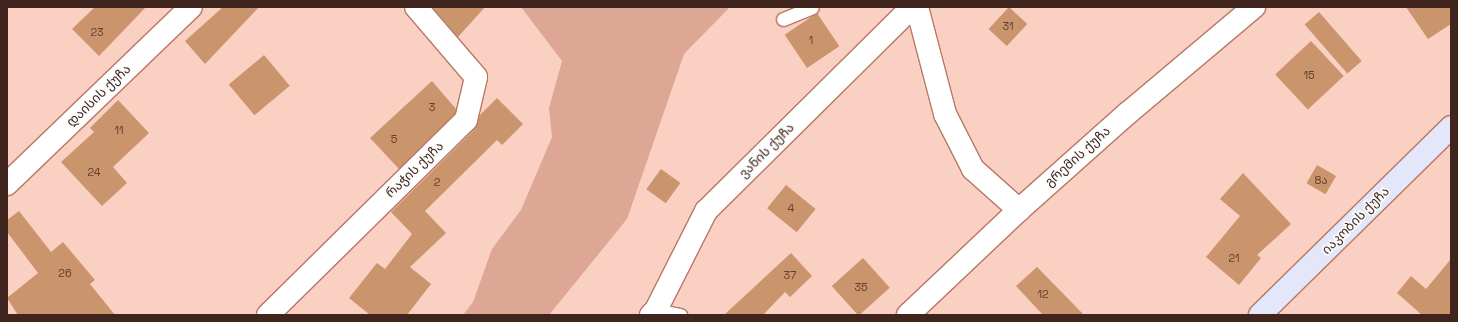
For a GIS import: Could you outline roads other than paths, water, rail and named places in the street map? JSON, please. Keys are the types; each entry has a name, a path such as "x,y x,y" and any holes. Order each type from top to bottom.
{"street":[{"name":"დაისის ქუჩა","path":"7,184 191,7"},
{"name":"რაჭის ქუჩა","path":"268,315 466,120 476,77 416,7"},
{"name":"ვანის ქუჩა","path":"653,312 706,211 912,7"},
{"path":"917,7 945,114 973,169 1019,210"},
{"name":"გრემის ქუჩა","path":"908,315 1019,210 1128,113 1254,7"},
{"name":"იაკობის ქუჩა","path":"1260,315 1451,127"}],"lane":[{"path":"783,19 812,7"},
{"path":"653,312 680,315"}]}
